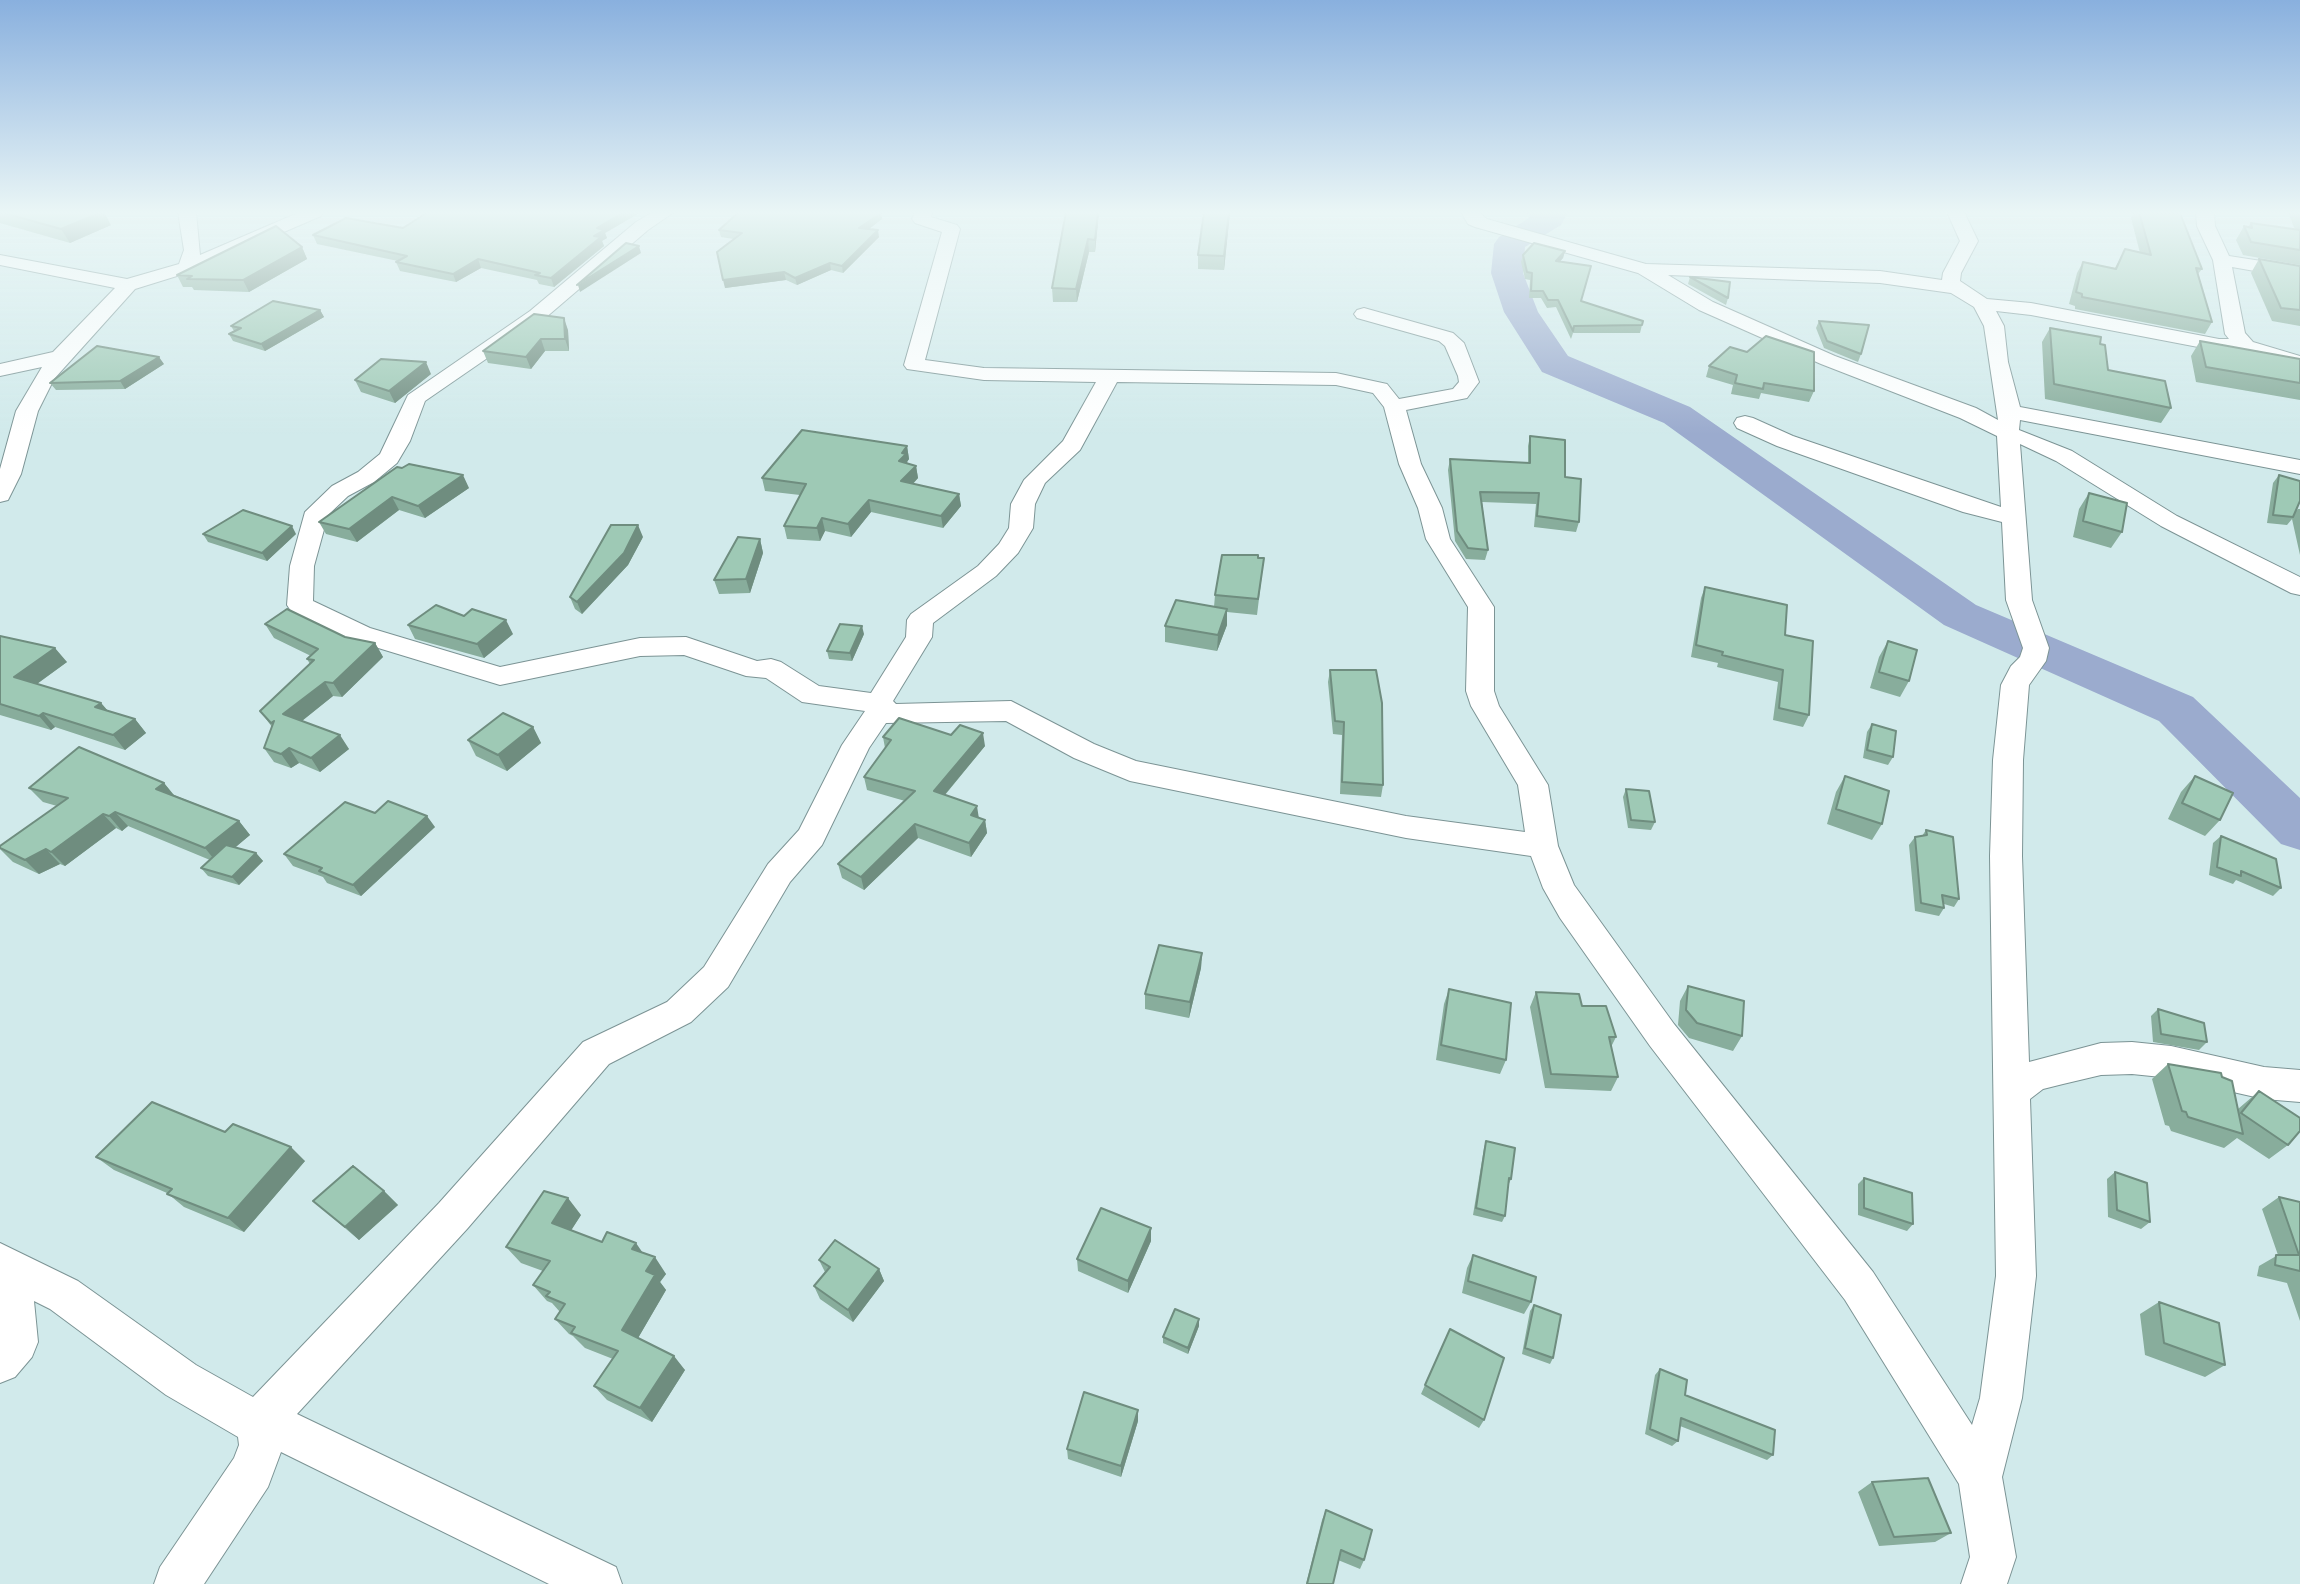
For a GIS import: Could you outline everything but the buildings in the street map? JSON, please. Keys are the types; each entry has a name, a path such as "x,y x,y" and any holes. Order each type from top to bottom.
{"street":[{"path":"0,495 10,474 27,411 44,378 60,357 127,286"},
{"path":"571,286 537,314 431,384 415,399 400,441 389,458 366,477 340,491 317,512 302,566 300,605 361,634 500,676 640,647 686,646 756,670 771,668 812,695 880,705 889,714 1011,711 1084,751 1130,770 1406,827 1543,846"},
{"path":"936,286 914,365 984,374 1336,379 1380,388 1394,406 1410,464 1430,508 1438,539 1481,607 1480,691 1485,706 1533,785 1543,846 1571,909 1662,1035 1859,1286 1980,1478 1993,1557 1983,1584"},
{"path":"1671,286 1706,306 1828,360 1968,413 2009,422 2300,467"},
{"path":"1942,286 1956,288 1982,304 2031,309 2219,345 2246,346 2300,362"},
{"path":"2226,286 2235,334 2246,346"},
{"path":"1980,1478 2001,1398 2016,1276 2006,856 2008,760 2015,685 2021,672 2033,661 2036,648 2019,600 2012,517 2009,422 1994,326 1982,304"},
{"path":"1364,314 1446,337 1454,343 1468,376 1469,382 1460,394 1394,406"},
{"path":"0,370 60,357"},
{"path":"258,1424 453,1216 596,1053 679,1012 716,976 779,873 811,837 856,745 919,637 920,620 987,571 1009,548 1021,528 1023,504 1035,480 1072,445 1110,376"},
{"path":"2009,422 2169,521 2300,587"},
{"path":"1745,423 1798,446 1971,507 2012,517"},
{"path":"2012,1092 2033,1076 2101,1059 2132,1058 2171,1062 2264,1083 2300,1086"},
{"path":"5,1265 64,1295 181,1380 258,1424 289,1432 599,1584"},
{"path":"0,1362 17,1342 5,1265"},
{"path":"177,1584 252,1471 261,1445 258,1424"}],"waterway":[{"path":"1512,286 1521,312 1555,364 1677,415 1960,615 2176,709 2300,830"}]}
